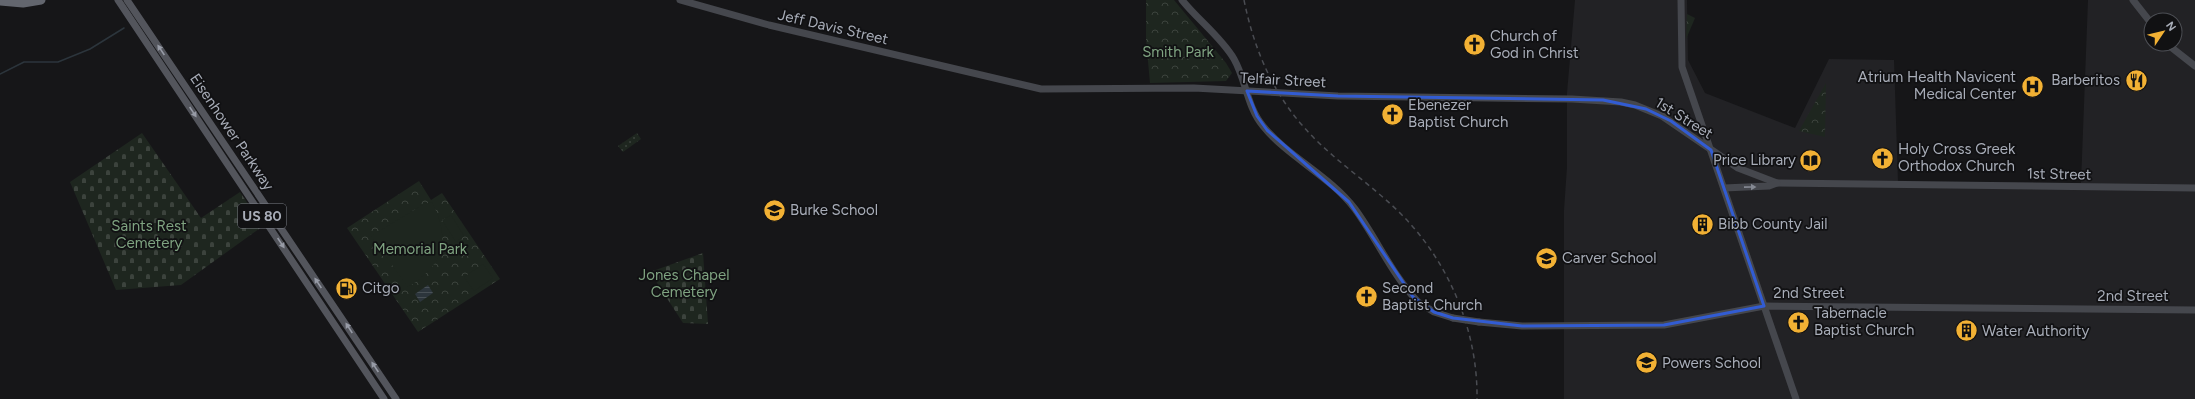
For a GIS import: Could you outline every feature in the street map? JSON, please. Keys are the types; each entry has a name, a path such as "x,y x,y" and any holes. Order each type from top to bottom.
{"highway":[{"path":"0,1 23,3 41,0"}],"main road":[{"name":"Eisenhower Parkway","path":"118,0 384,399"},
{"name":"Eisenhower Parkway","path":"127,0 396,399"}],"street":[{"name":"Jeff Davis Street","path":"680,0 769,26 980,75"},
{"path":"1182,0 1234,59 1247,91"},
{"path":"1681,0 1682,67 1796,399"},
{"path":"2133,0 2143,13"},
{"path":"2177,52 2195,66"},
{"name":"Telfair Street","path":"980,75 1041,89 1194,88 1338,96 1585,99"},
{"name":"2nd Street","path":"1247,91 1254,111 1262,126 1279,142 1324,177 1344,196 1363,220 1408,291 1427,309 1453,318 1522,326 1664,325 1764,306 2195,310"},
{"name":"1st Street","path":"1585,99 1635,105 1662,116 1738,168 1777,183 2195,188"},
{"path":"1689,134 1698,131 1702,125"},
{"path":"1724,188 1769,186 1777,183"}],"highlighted area":[{"path":"1247,91 1338,96 1603,100 1646,109 1671,121 1711,150 1764,306 1664,325 1522,326 1453,318 1434,312 1413,297 1349,202 1267,130 1257,116"}],"shaded area":[{"path":"1575,0 1687,0 1688,60 1705,93 1795,128 1829,59 1894,60 1898,182 2081,183 2088,0 2195,0 2195,399 1564,399 1564,210 1567,167 1567,93"},
{"path":"428,285 433,293 420,302 415,294"}],"green space":[{"name":"Smith Park","path":"1146,0 1174,0 1226,63 1232,73 1226,81 1150,83 1146,39"},
{"path":"1687,14 1695,18 1686,39"},
{"path":"1826,83 1825,137 1799,131"},
{"name":"Saints Rest Cemetery","path":"142,133 201,218 240,192 263,226 181,285 116,290 70,182"},
{"path":"637,133 641,139 623,152 618,146"},
{"name":"Memorial Park","path":"419,181 431,200 442,193 500,279 418,332 347,228"},
{"path":"432,202 441,228 441,250 430,270 408,287 371,236 424,204"},
{"path":"451,215 464,236 456,242 442,220"},
{"name":"Jones Chapel Cemetery","path":"703,253 708,324 683,323 650,272"},
{"path":"483,264 493,278 474,291 464,277"}],"waterway":[{"path":"0,74 24,62 58,62 90,49 124,28"}],"railway":[{"path":"1244,0 1252,34 1258,50 1272,82 1291,111 1325,149 1389,202 1401,214 1418,233 1446,276 1466,323 1476,373 1477,399"}],"place":[{"name":"Church of God in Christ","path":"1475,45"},
{"name":"Barberitos","path":"2136,80"},
{"name":"Atrium Health Navicent Medical Center","path":"2032,86"},
{"name":"Ebenezer Baptist Church","path":"1393,114"},
{"name":"Holy Cross Greek Orthodox Church","path":"1882,158"},
{"name":"Price Library","path":"1811,160"},
{"name":"Burke School","path":"775,210"},
{"name":"Bibb County Jail","path":"1702,224"},
{"name":"Carver School","path":"1547,258"},
{"name":"Citgo","path":"346,288"},
{"name":"Second Baptist Church","path":"1366,297"},
{"name":"Tabernacle Baptist Church","path":"1799,322"},
{"name":"Water Authority","path":"1967,331"},
{"name":"Powers School","path":"1646,363"}]}
